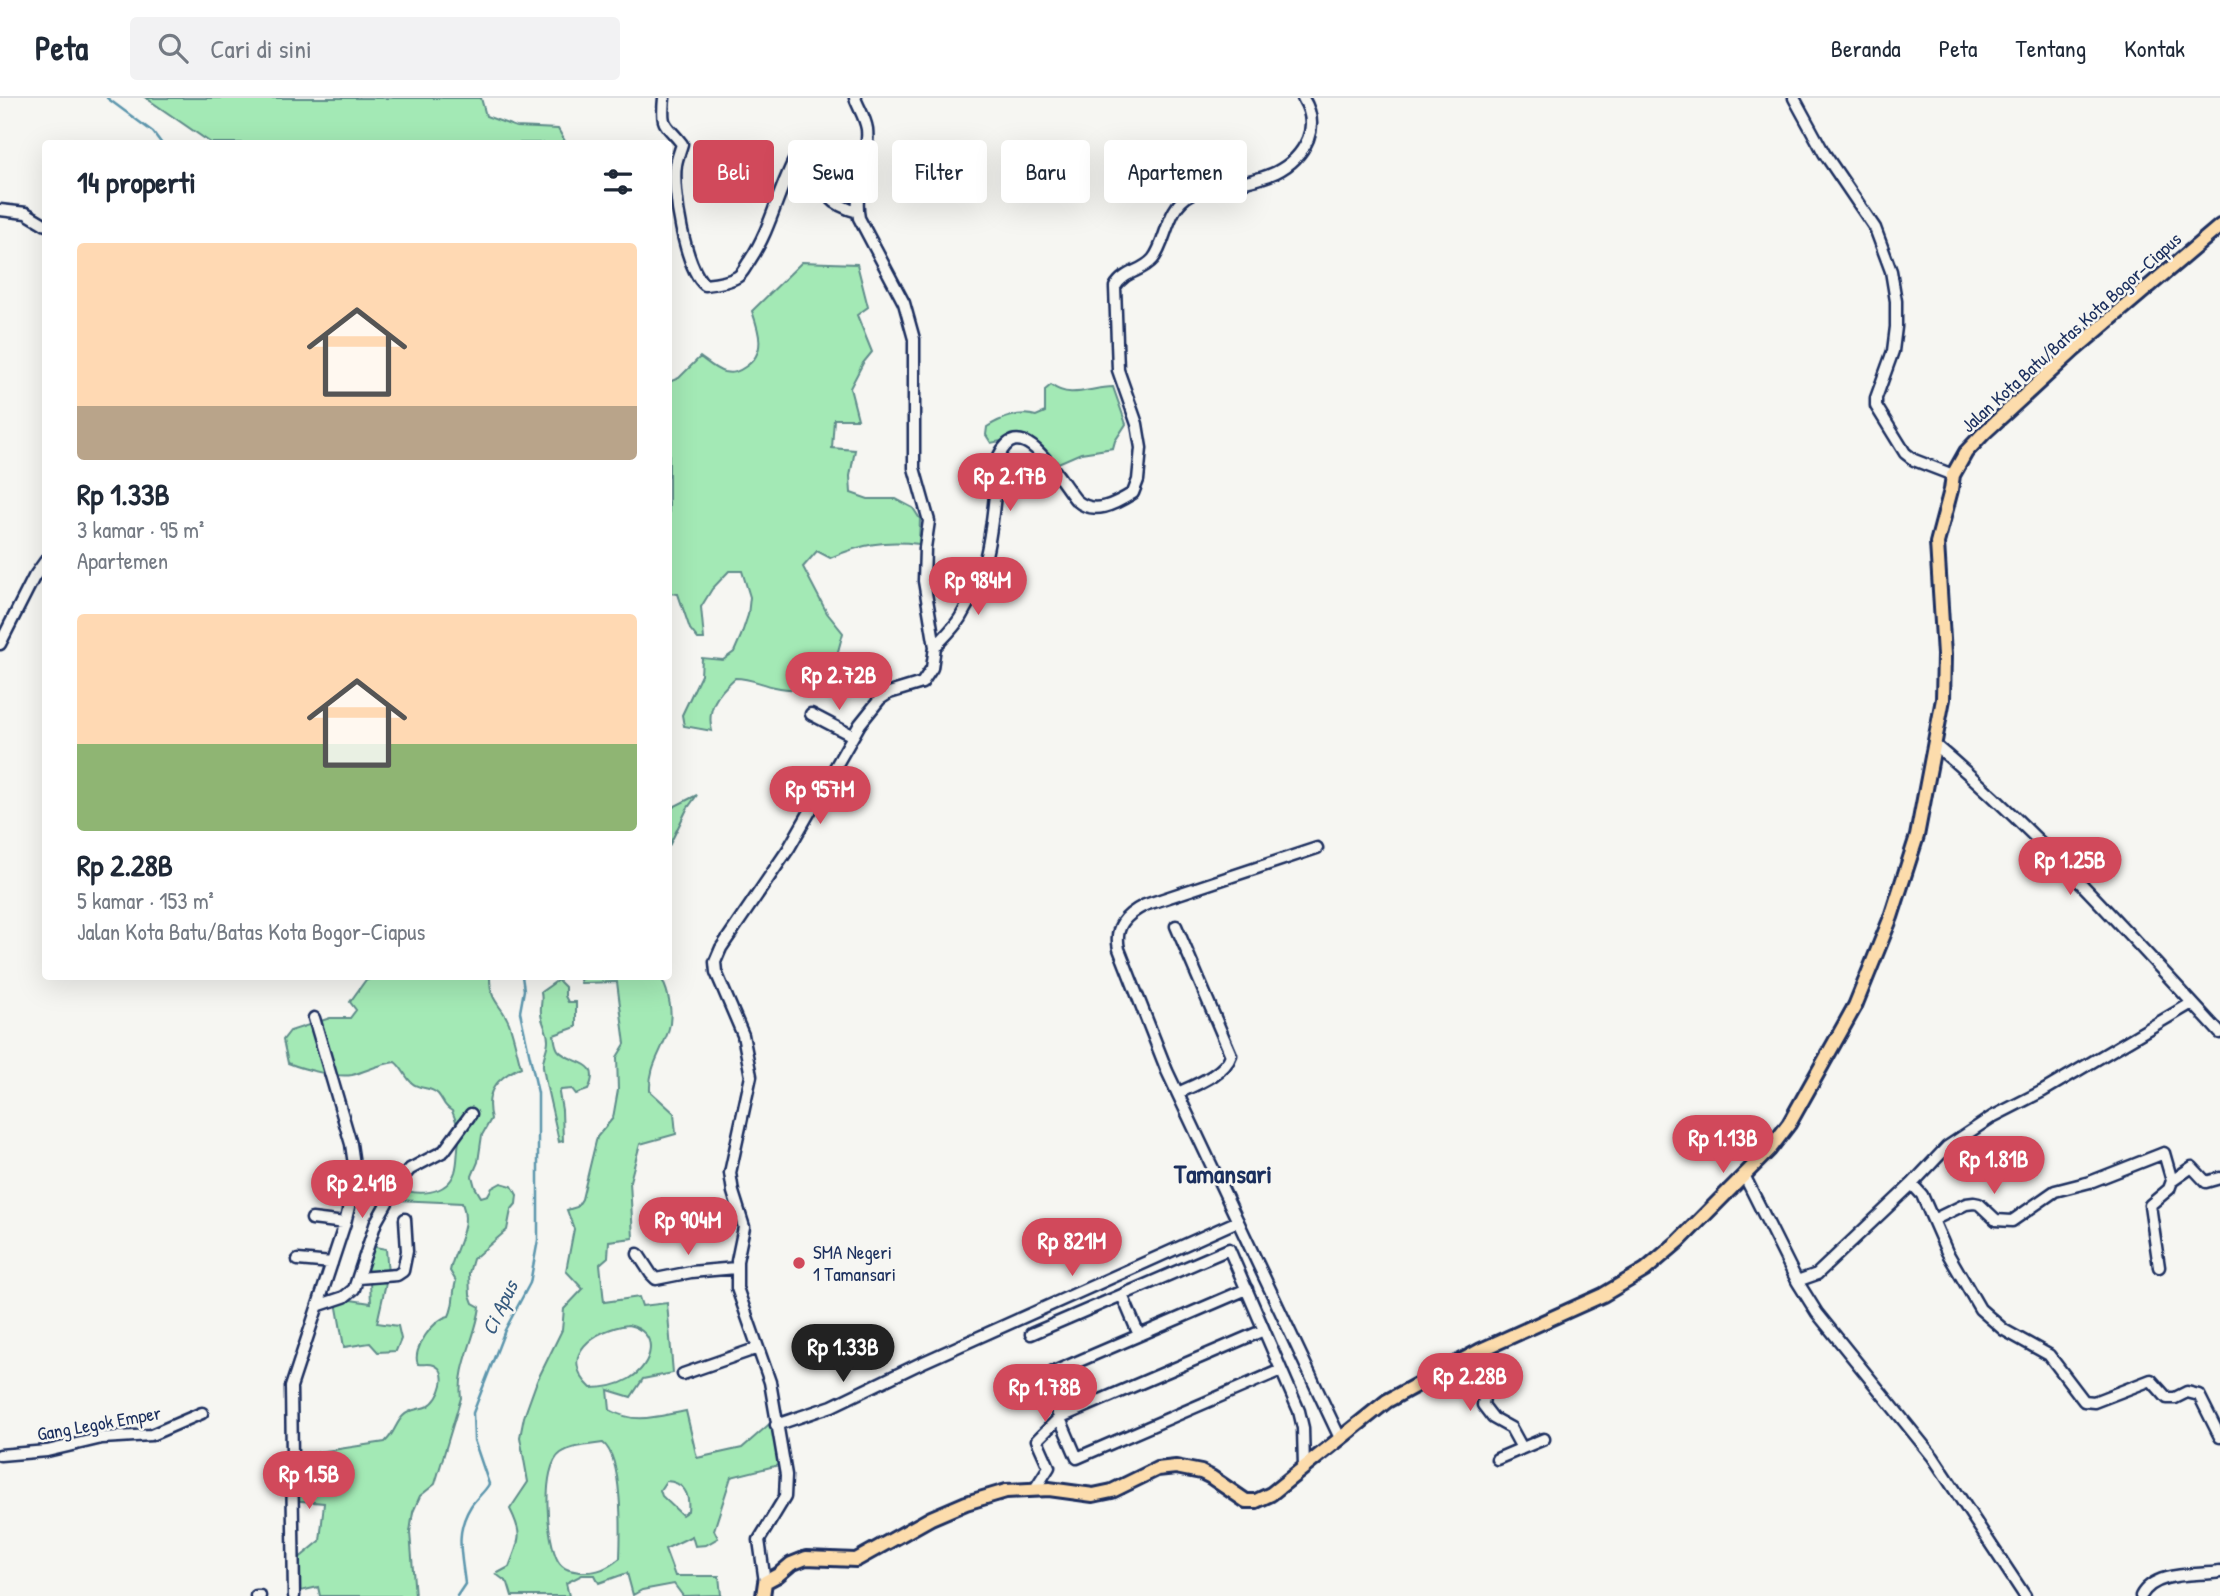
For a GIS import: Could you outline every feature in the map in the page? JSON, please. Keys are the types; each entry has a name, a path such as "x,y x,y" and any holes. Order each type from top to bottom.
{"main road":[{"name":"Jalan Kota Batu/Batas Kota Bogor–Ciapus","path":"765,1582 797,1560 813,1557 856,1560 906,1531 966,1503 1006,1491 1035,1489 1104,1494 1146,1473 1176,1467 1201,1472 1242,1500 1250,1502 1264,1498 1387,1401 1480,1350 1603,1294 1633,1277 1679,1241 1745,1177 1789,1124 1854,1006 1891,917 1917,836 1943,699 1944,654 1937,543 1951,490 1952,475 1966,452 1983,433 2073,351 2220,226"},
{"path":"763,1596 765,1582"}],"street":[{"path":"664,98 662,120 682,144 676,165 676,187 686,253 699,280 705,285 736,278 742,272 763,241 785,176 797,155 805,152 812,154 819,168 823,190 833,201 858,212"},
{"path":"765,1582 759,1540 785,1497 786,1475 773,1394 739,1295 736,1268 744,1227 730,1173 751,1076 743,1035 719,979 715,962 789,848 853,736 880,699 889,692 922,683 927,678 932,668 935,647 924,581 929,521 914,468 914,339 904,303 858,212 867,130 864,115 855,98"},
{"path":"935,647 959,620 986,564 994,520 999,456 1003,447 1020,442 1028,443 1037,449 1082,505 1094,509 1105,507 1133,493 1138,480 1141,448 1137,424 1118,370 1115,288 1122,278 1154,258 1172,215 1190,195 1250,181 1274,173 1293,162 1306,144 1312,125 1303,98"},
{"path":"1794,98 1843,183 1875,228 1891,271 1896,301 1896,327 1893,351 1876,398 1876,406 1905,453 1914,460 1952,475"},
{"path":"0,210 26,213 42,223"},
{"path":"0,644 42,567"},
{"path":"811,714 853,736"},
{"path":"1935,746 1982,785 2220,1033"},
{"path":"1317,848 1145,905 1134,910 1118,928 1116,938 1167,1072 1340,1438"},
{"path":"1177,926 1231,1055 1227,1064 1218,1071 1178,1093"},
{"path":"1797,1281 1817,1274 1947,1147 1981,1124 2098,1060 2192,1003"},
{"path":"294,1596 290,1395 345,1223 356,1178 354,1156 314,1018"},
{"path":"320,1305 348,1295 356,1285 376,1222 398,1183 410,1169 437,1156 450,1146 471,1114"},
{"path":"1933,1220 1966,1204 1974,1203 1979,1204 1996,1220 2012,1221 2055,1191 2090,1182 2164,1153 2172,1181"},
{"path":"2159,1267 2150,1205 2169,1189 2172,1181 2192,1167 2206,1182 2220,1178"},
{"path":"1745,1177 1797,1281 1817,1313 1933,1457 2025,1596"},
{"path":"1912,1184 1922,1195 1947,1252 1980,1309 2004,1330 2049,1355 2084,1401 2094,1402 2150,1379 2167,1398 2175,1398 2187,1392 2196,1393 2220,1437"},
{"path":"312,1219 345,1223"},
{"path":"358,1278 397,1275 403,1271 407,1251 405,1219"},
{"path":"776,1425 832,1406 919,1364 1238,1221"},
{"path":"1031,1334 1229,1249 1299,1411 1303,1428 1304,1467"},
{"path":"638,1254 656,1279 691,1272 736,1268"},
{"path":"298,1260 332,1263"},
{"path":"1247,1289 1042,1377 1059,1418 1077,1458 1281,1370"},
{"path":"1122,1295 1139,1335"},
{"path":"1035,1489 1049,1467 1037,1440 1059,1418 1264,1330"},
{"path":"683,1374 758,1348"},
{"path":"1480,1350 1487,1371 1483,1405 1493,1418 1511,1428 1522,1448"},
{"name":"Gang Legok Emper","path":"0,1455 47,1451 102,1438 151,1436 202,1413"},
{"path":"1497,1459 1544,1439"},
{"path":"2141,1596 2150,1587 2171,1576 2220,1572"}],"green space":[{"path":"146,98 481,98 486,116 516,127 558,129 564,140 207,140"},
{"path":"802,262 857,264 868,307 857,315 872,352 850,388 858,419 834,419 832,448 855,450 850,476 851,493 868,499 896,499 913,508 920,519 919,544 873,544 830,558 817,551 803,567 827,613 843,633 828,688 788,689 735,678 723,689 712,708 712,731 684,726 682,715 701,675 702,658 723,660 734,652 748,615 750,597 742,571 729,571 712,589 701,607 704,639 698,639 690,629 678,594 672,593 672,381 679,378 700,357 727,373 738,371 752,361 759,348 759,341 752,311"},
{"path":"1051,385 1066,392 1113,387 1126,424 1113,448 1081,453 1050,464 1016,438 991,443 986,435 987,427 992,424 1011,416 1036,416 1045,412 1045,390"},
{"path":"697,795 672,840 672,808"},
{"path":"490,980 494,998 509,1023 521,1067 505,1076 494,1087 489,1101 491,1119 482,1135 478,1162 472,1176 481,1197 488,1195 492,1188 501,1183 512,1186 517,1195 516,1204 511,1210 507,1230 473,1259 469,1273 470,1295 473,1303 480,1307 464,1364 461,1398 435,1484 420,1496 413,1512 410,1532 415,1596 320,1596 318,1587 292,1593 291,1565 320,1541 324,1503 291,1500 292,1456 385,1442 403,1416 428,1406 437,1397 442,1385 442,1373 434,1365 418,1364 418,1351 431,1328 451,1312 456,1281 450,1271 464,1229 465,1212 462,1203 397,1200 385,1211 382,1184 388,1169 396,1169 401,1174 398,1187 422,1193 445,1185 455,1172 461,1134 452,1111 438,1094 412,1083 395,1062 346,1076 288,1063 283,1040 290,1031 330,1018 350,1018 356,1010 350,1002 365,981"},
{"path":"558,980 565,987 568,1002 576,1002 576,1027 554,1035 556,1045 559,1051 584,1064 592,1073 588,1090 576,1094 572,1089 561,1090 559,1093 563,1141 559,1142 543,1067 548,1040 541,1016 541,992"},
{"path":"580,980 662,980 671,1011 668,1032 651,1074 650,1091 674,1113 676,1134 640,1144 630,1181 633,1238 609,1241 608,1257 600,1264 604,1302 639,1297 642,1306 667,1303 673,1373 643,1379 631,1397 608,1390 610,1410 638,1418 686,1411 697,1458 742,1448 774,1420 779,1465 731,1477 714,1530 718,1538 706,1545 695,1546 692,1536 665,1549 675,1576 719,1576 721,1595 683,1596 674,1584 642,1590 633,1595 627,1573 599,1583 595,1575 582,1575 566,1583 569,1596 512,1596 508,1583 496,1574 509,1567 515,1550 518,1533 510,1509 528,1482 520,1437 524,1417 537,1381 562,1330 564,1309 583,1289 566,1271 574,1229 567,1210 577,1207 582,1199 597,1137 613,1118 618,1090 617,1057 625,1044 617,982 581,983","holes":["628,1325 639,1329 649,1341 650,1349 644,1366 624,1381 591,1388 581,1376 578,1365 584,1346 593,1338 616,1328","603,1443 610,1451 617,1479 620,1558 598,1571 568,1570 558,1561 551,1538 548,1505 550,1473 554,1461 566,1450","666,1481 681,1486 687,1494 688,1511 682,1515 662,1496 660,1490"]},
{"path":"365,1245 386,1249 388,1274 377,1323 398,1326 401,1339 396,1351 378,1352 370,1343 344,1347 336,1302 344,1299 371,1303 370,1282 357,1275"}],"waterway":[{"name":"Ci Apus","path":"107,98 153,132 159,140"},
{"name":"Ci Apus","path":"457,1596 465,1584 462,1526 471,1506 489,1484 474,1440 473,1413 505,1330 530,1283 538,1240 538,1093 520,1012 524,990 523,980"}],"place":[{"name":"SMA Negeri 1 Tamansari","path":"799,1263"}],"district":[{"name":"Tamansari","path":"1223,1174"}]}
